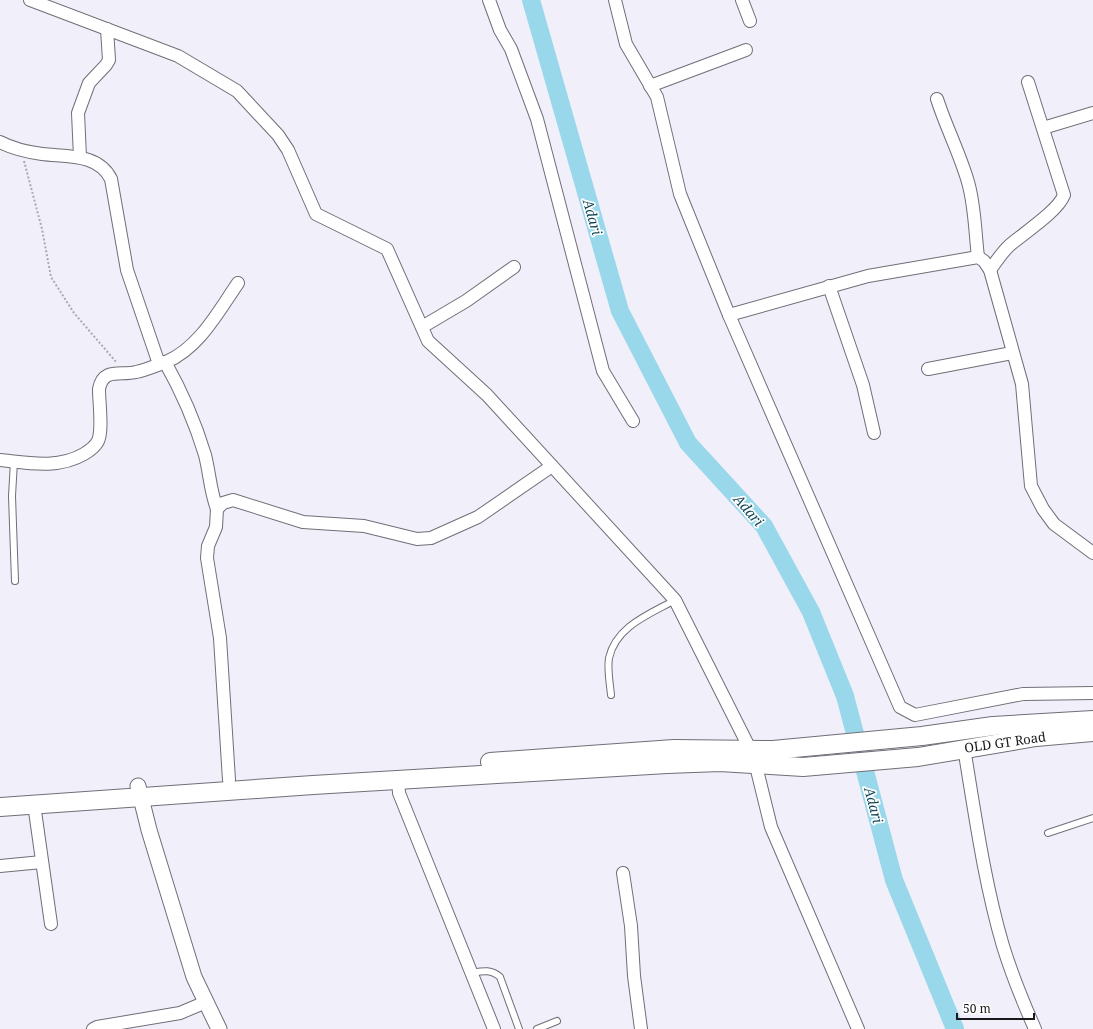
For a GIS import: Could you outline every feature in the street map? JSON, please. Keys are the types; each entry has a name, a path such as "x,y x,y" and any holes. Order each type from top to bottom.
{"main road":[{"name":"OLD GT Road","path":"754,759 773,750 922,736 993,726 1093,720"},
{"name":"OLD GT Road","path":"754,759 803,767 918,757 1036,737 1093,732"},
{"path":"0,807 139,792 229,780 674,749 754,759"},
{"path":"0,795 139,792 398,780 754,759"}],"street":[{"path":"30,0 178,56 237,91 278,136 288,150 316,214 387,249 428,341 487,395 675,600 754,759 770,827 858,1029"},
{"path":"489,0 500,30 512,49 537,119 603,371 633,421"},
{"path":"615,0 626,44 657,96 680,194 729,315 900,707 915,715 1023,694 1093,693"},
{"path":"742,0 750,21"},
{"path":"80,157 78,113 89,83 109,60 107,29"},
{"path":"650,86 746,50"},
{"path":"990,270 1008,247 1055,208 1064,195 1028,82"},
{"path":"937,99 968,181 974,205 978,257"},
{"path":"1043,128 1093,113"},
{"path":"0,142 22,151 80,157 99,165 107,171 111,179 127,270 162,363 183,393 205,456 211,493 217,510 216,527 208,546 207,558 220,638 229,780"},
{"path":"729,315 868,276 978,257 984,261 990,270 1022,384 1031,486 1043,509 1054,524 1093,553"},
{"path":"422,327 466,301 514,267"},
{"path":"0,460 54,464 64,463 92,448 96,444 99,436 100,382 108,375 137,372 162,363 178,355 192,344 210,324 238,283"},
{"path":"829,286 863,385 874,433"},
{"path":"928,369 1012,352"},
{"path":"217,510 223,503 233,500 303,522 364,526 417,538 431,538 478,517 552,466"},
{"path":"964,748 983,862 1003,946 1017,986 1035,1029"},
{"path":"398,780 399,793 494,1029"},
{"path":"139,792 149,830 194,977 220,1029"},
{"path":"34,804 51,924"},
{"path":"0,866 42,862"},
{"path":"623,873 631,926 634,976 641,1029"},
{"path":"93,1029 97,1027 180,1013 206,1002"}],"lane":[{"path":"14,461 12,496 15,581"},
{"path":"611,695 609,658 616,641 626,628 675,600"},
{"path":"1048,833 1093,818"},
{"path":"471,973 495,972 500,977 519,1029"},
{"path":"537,1029 557,1021"}],"path":[{"path":"22,151 42,229 51,277 74,313 126,373"}],"waterway":[{"name":"Adari","path":"531,0 620,311 688,443 764,526 811,612 845,696 894,880 955,1029"}]}
